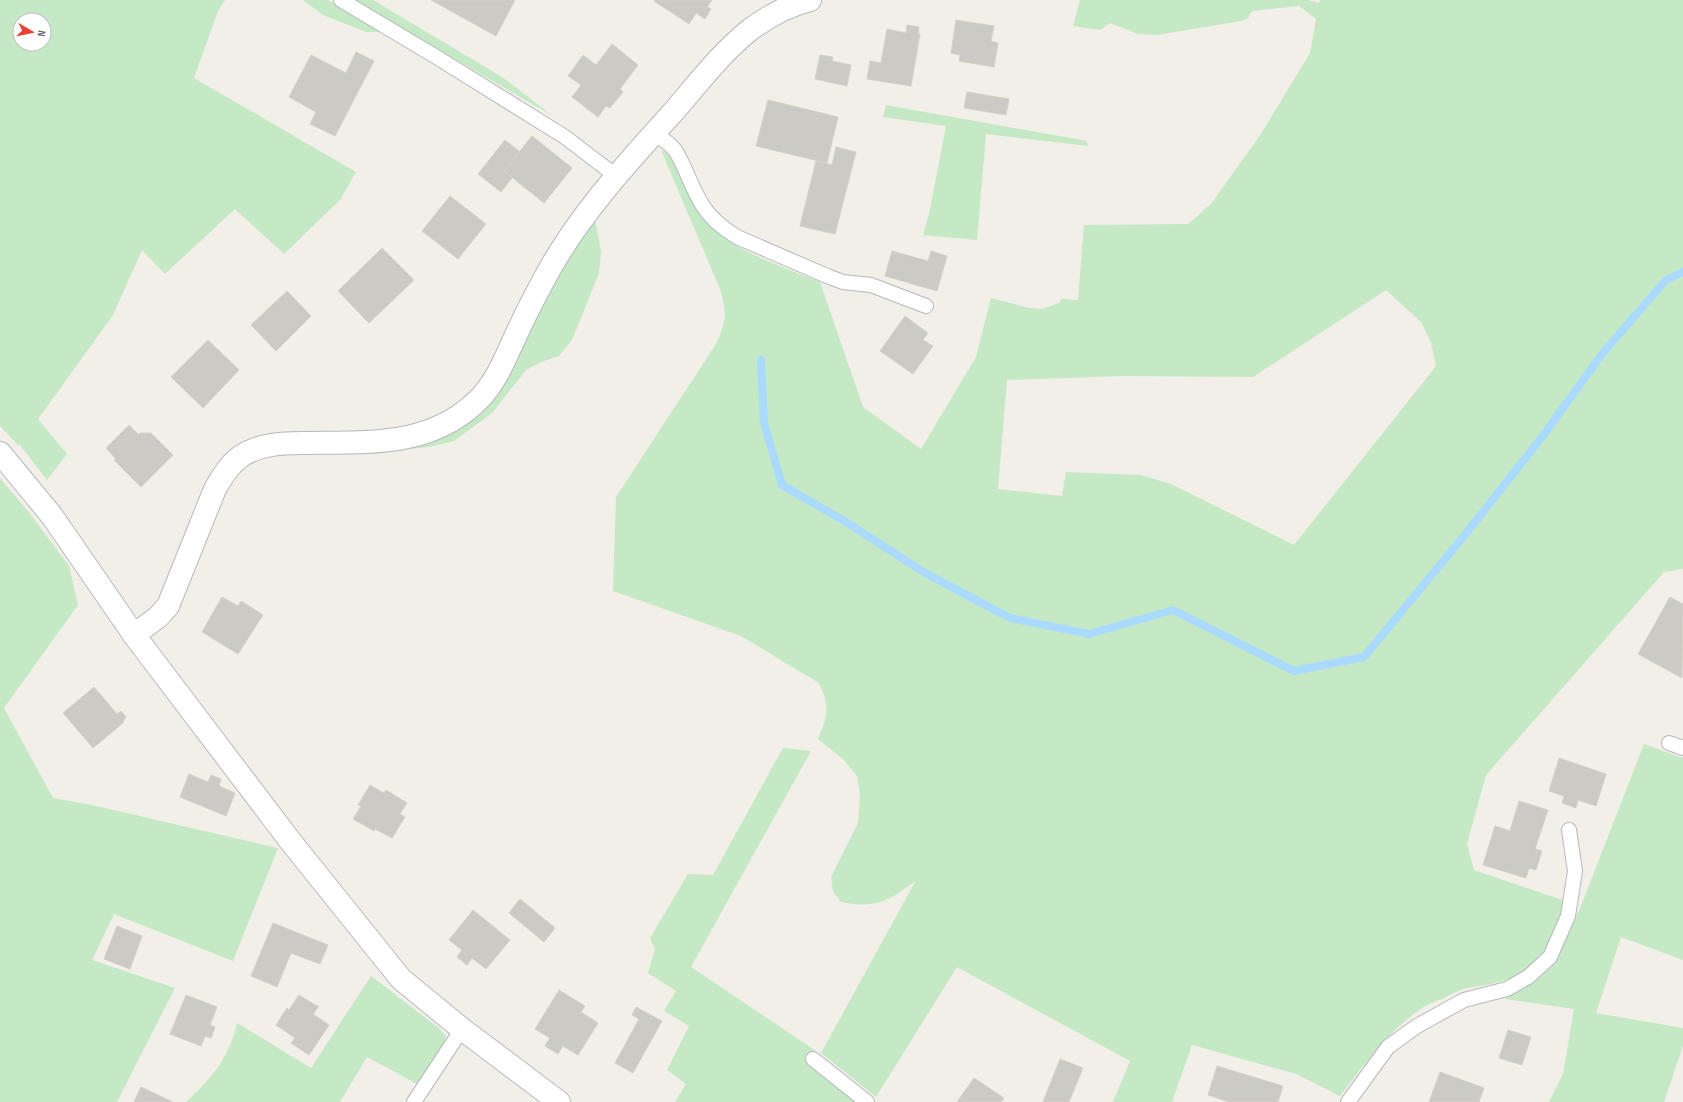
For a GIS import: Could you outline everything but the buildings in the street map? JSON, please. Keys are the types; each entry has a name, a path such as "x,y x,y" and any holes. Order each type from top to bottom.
{"street":[{"path":"134,635 158,617 168,606 215,489 223,474 241,456 250,451 275,445 356,443 393,440 420,434 449,422 474,404 493,382 540,286 567,241 616,176 711,67 751,29 780,11 810,0"},
{"path":"4,457 52,516 134,635 291,842 401,979 462,1029 559,1102"}],"lane":[{"path":"341,0 565,137 616,176"},
{"path":"654,133 668,142 675,150 703,205 710,215 726,230 737,237 843,282 872,285 926,306"},
{"path":"1669,743 1683,748"},
{"path":"1348,1102 1388,1047 1417,1026 1464,1000 1506,989 1528,977 1550,957 1568,916 1574,878 1575,871 1569,830"},
{"path":"414,1102 462,1029"},
{"path":"813,1059 867,1102"}],"green space":[{"path":"0,0 225,0 218,11 194,78 356,172 340,200 284,254 235,209 165,274 142,250 113,315 38,419 67,454 47,480 20,445 18,445 0,426"},
{"path":"303,0 328,0 383,32 366,32 323,15"},
{"path":"353,0 373,0 502,77 553,116"},
{"path":"1080,0 1308,0 1318,3 1321,0 1683,0 1683,569 1664,572 1486,775 1467,844 1474,870 1565,901 1557,928 1546,951 1538,961 1516,976 1497,982 1463,989 1422,1008 1387,1038 1340,1096 1296,1074 1192,1045 1172,1102 1113,1102 1130,1061 957,967 876,1097 821,1053 915,882 897,894 881,902 868,904 841,902 833,891 831,877 858,823 860,795 857,776 844,760 818,739 826,717 825,698 819,683 741,636 613,591 616,497 716,344 725,317 720,289 661,150 676,164 682,173 695,205 707,223 718,233 760,258 820,282 863,407 921,449 976,357 991,298 1029,308 1042,309 1059,303 1062,299 1078,300 1084,225 1188,224 1211,204 1261,134 1310,53 1316,19 1299,6 1252,11 1248,18 1241,21 1157,35 1138,34 1110,23 1100,30 1073,26","holes":["1386,290 1421,322 1431,343 1436,366 1294,545 1171,484 1141,475 1066,472 1062,496 998,489 1007,380 1123,376 1253,377"]},
{"path":"886,105 1087,141 1088,146 986,134 977,240 923,235 929,214 946,126 883,117"},
{"path":"595,219 601,251 599,273 572,340 559,356 541,362 526,370 492,413 454,441 429,447 379,452 459,424 565,256"},
{"path":"0,478 31,515 69,566 78,605 4,708 53,798 92,805 278,848 233,961 114,914 92,960 175,988 117,1102 0,1102"},
{"path":"1644,744 1683,758 1683,960 1621,937 1596,1013 1683,1028 1683,1045 1664,1102 1549,1102 1563,1074 1574,1009 1505,999 1541,976 1555,963 1581,906"},
{"path":"783,748 811,751 691,967 816,1051 808,1065 856,1102 675,1102 686,1084 667,1070 689,1026 664,1011 676,991 648,973 655,949 650,938 688,874 713,875"},
{"path":"371,976 440,1029 446,1036 445,1043 419,1085 367,1057 340,1102 186,1102 218,1067 229,1047 237,1023 311,1068"}],"waterway":[{"path":"761,360 764,423 782,485 846,522 925,573 1010,618 1089,634 1173,610 1294,671 1364,657 1468,531 1542,437 1602,354 1666,280 1683,272"}]}
